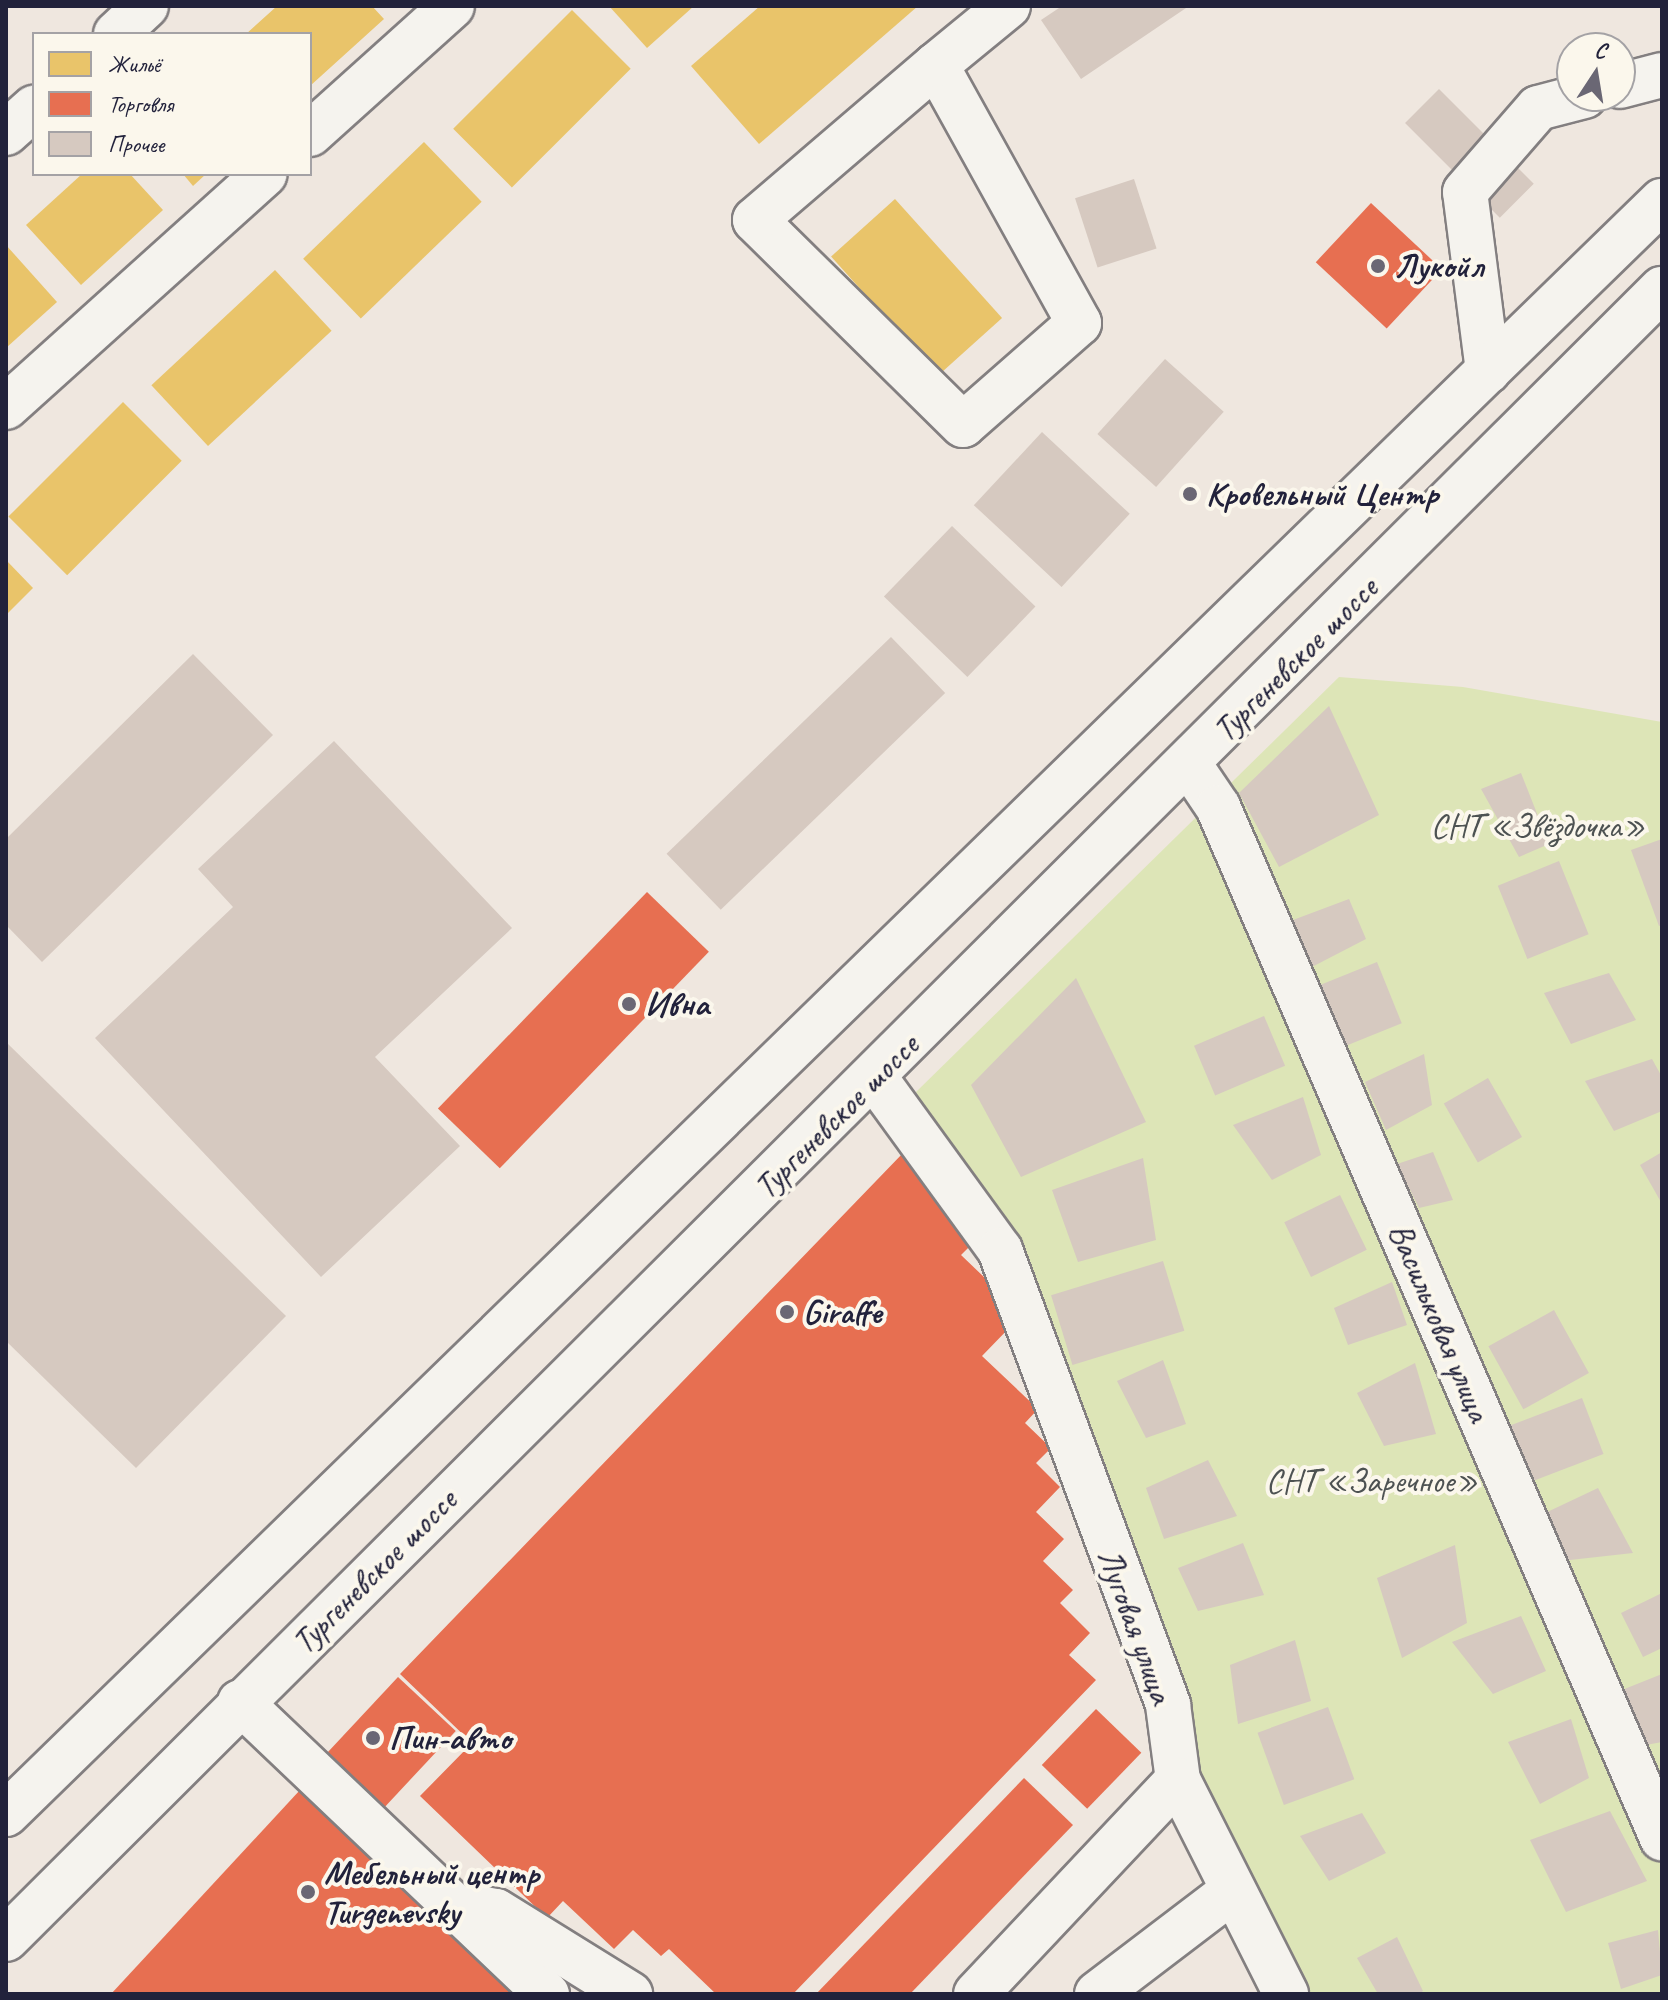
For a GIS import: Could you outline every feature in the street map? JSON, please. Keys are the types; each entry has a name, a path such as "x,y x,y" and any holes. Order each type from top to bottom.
{"main road":[{"path":"118,32 146,6"},
{"path":"312,132 452,6"},
{"path":"936,65 1079,323 963,425 755,220 936,65 1008,6"},
{"path":"1636,82 1662,75"},
{"path":"1488,371 1465,192 1538,108 1556,103"},
{"path":"6,133 32,110"},
{"path":"6,407 263,176"},
{"name":"Тургеневское шоссе","path":"6,1814 1662,201"},
{"name":"Тургеневское шоссе","path":"6,1939 240,1702 875,1078 1662,289"},
{"name":"Васильковая улица","path":"1189,764 1218,807 1662,1838"},
{"name":"Луговая улица","path":"875,1078 1000,1250 1168,1705 1178,1780 1231,1892 1286,1994"},
{"path":"240,1702 547,1994"},
{"path":"976,1994 1178,1780"},
{"path":"1097,1994 1231,1892"},
{"path":"449,1902 496,1911 630,1994"}],"green space":[{"name":"СНТ «Заречное»","path":"1339,677 1463,687 1662,722 1662,1994 1296,1994 1061,1473 916,1092"}],"building: Жильё":[{"path":"277,6 372,6 384,19 312,84 312,32 248,32"},
{"path":"609,6 694,6 647,48"},
{"path":"760,6 918,6 759,144 691,66"},
{"path":"572,10 631,69 512,187 453,129"},
{"path":"424,142 482,202 361,318 303,259"},
{"path":"80,176 132,176 163,210 81,285 26,225"},
{"path":"185,176 204,176 193,186"},
{"path":"895,199 1002,318 938,375 831,257"},
{"path":"6,245 57,302 6,348"},
{"path":"275,270 332,331 208,446 151,385"},
{"path":"123,402 182,461 67,575 8,517"},
{"path":"6,560 33,588 6,615"}],"building: Торговля":[{"name":"Лукойл","path":"1371,203 1442,269 1387,328 1316,262"},
{"path":"647,892 709,952 500,1168 438,1109"},
{"path":"904,1152 974,1242 961,1255 1009,1301 999,1312 1012,1325 982,1356 1038,1409 1025,1423 1051,1448 1036,1463 1060,1487 1036,1512 1064,1539 1043,1561 1073,1590 1060,1603 1090,1633 1069,1655 1096,1680 793,1994 716,1994 669,1949 661,1956 633,1930 614,1949 563,1901 547,1918 420,1796 472,1743 400,1674"},
{"path":"398,1677 456,1731 377,1815 320,1761"},
{"path":"1096,1709 1141,1753 1087,1809 1042,1765"},
{"path":"1024,1778 1073,1825 910,1994 816,1994"},
{"name":"Мебельный центр Turgenevsky","path":"300,1790 521,1994 111,1994"}],"building: Прочее":[{"path":"1062,6 1189,6 1081,79 1041,20"},
{"path":"1439,89 1534,184 1500,218 1405,123"},
{"path":"1134,179 1157,248 1098,268 1075,198"},
{"path":"1165,359 1224,412 1156,487 1097,434"},
{"path":"1042,432 1130,514 1062,587 974,505"},
{"path":"952,526 1035,607 967,677 884,596"},
{"path":"891,637 945,693 721,910 667,854"},
{"path":"193,654 273,735 42,962 6,925 6,839"},
{"path":"1329,706 1379,815 1279,867 1239,793"},
{"path":"334,741 512,928 375,1057 460,1146 321,1277 95,1038 233,907 198,869"},
{"path":"1521,773 1549,844 1519,857 1481,789"},
{"path":"1662,839 1662,925 1659,926 1631,850"},
{"path":"1559,861 1589,934 1527,959 1498,886"},
{"path":"1349,899 1366,939 1308,969 1293,920"},
{"path":"1377,962 1402,1023 1339,1049 1314,987"},
{"path":"1609,973 1636,1020 1571,1044 1544,993"},
{"path":"1076,978 1146,1122 1021,1177 971,1085"},
{"path":"1264,1016 1285,1066 1215,1095 1194,1046"},
{"path":"6,1042 286,1316 136,1468 6,1341"},
{"path":"1424,1054 1432,1105 1386,1130 1365,1082"},
{"path":"1652,1059 1662,1077 1662,1111 1614,1131 1585,1081"},
{"path":"1488,1078 1522,1137 1478,1162 1444,1104"},
{"path":"1303,1097 1321,1155 1272,1180 1233,1125"},
{"path":"1433,1152 1453,1200 1419,1208 1397,1164"},
{"path":"1662,1152 1662,1204 1640,1165"},
{"path":"1143,1158 1156,1240 1078,1262 1052,1190"},
{"path":"1340,1195 1367,1250 1311,1277 1284,1222"},
{"path":"1163,1261 1184,1331 1072,1365 1051,1295"},
{"path":"1392,1282 1407,1325 1348,1345 1334,1308"},
{"path":"1554,1310 1589,1373 1523,1409 1488,1346"},
{"path":"1163,1360 1186,1424 1146,1438 1117,1381"},
{"path":"1415,1363 1436,1434 1384,1446 1357,1393"},
{"path":"1582,1398 1604,1454 1532,1482 1510,1426"},
{"path":"1208,1460 1237,1516 1164,1539 1146,1488"},
{"path":"1598,1488 1633,1553 1561,1561 1543,1514"},
{"path":"1243,1543 1264,1595 1198,1611 1178,1568"},
{"path":"1455,1545 1467,1623 1402,1658 1377,1578"},
{"path":"1662,1593 1662,1648 1643,1657 1621,1613"},
{"path":"1521,1616 1546,1671 1493,1694 1452,1642"},
{"path":"1295,1640 1311,1701 1238,1724 1230,1665"},
{"path":"1662,1674 1662,1742 1646,1745 1622,1690"},
{"path":"1328,1707 1354,1779 1284,1805 1258,1733"},
{"path":"1571,1719 1589,1778 1540,1804 1508,1742"},
{"path":"1610,1811 1647,1881 1566,1912 1530,1840"},
{"path":"1362,1813 1386,1853 1329,1881 1300,1836"},
{"path":"1658,1930 1662,1975 1621,1989 1608,1943"},
{"path":"1397,1937 1423,1991 1419,1994 1378,1994 1357,1958"}],"place":[{"name":"Лукойл","path":"1378,266"},
{"name":"Кровельный Центр","path":"1190,494"},
{"name":"Ивна","path":"629,1004"},
{"name":"Giraffe","path":"787,1312"},
{"name":"Пин-авто","path":"373,1738"},
{"name":"Мебельный центр Turgenevsky","path":"308,1892"}],"park label":[{"name":"СНТ «Звёздочка»","path":"1538,826"}]}
